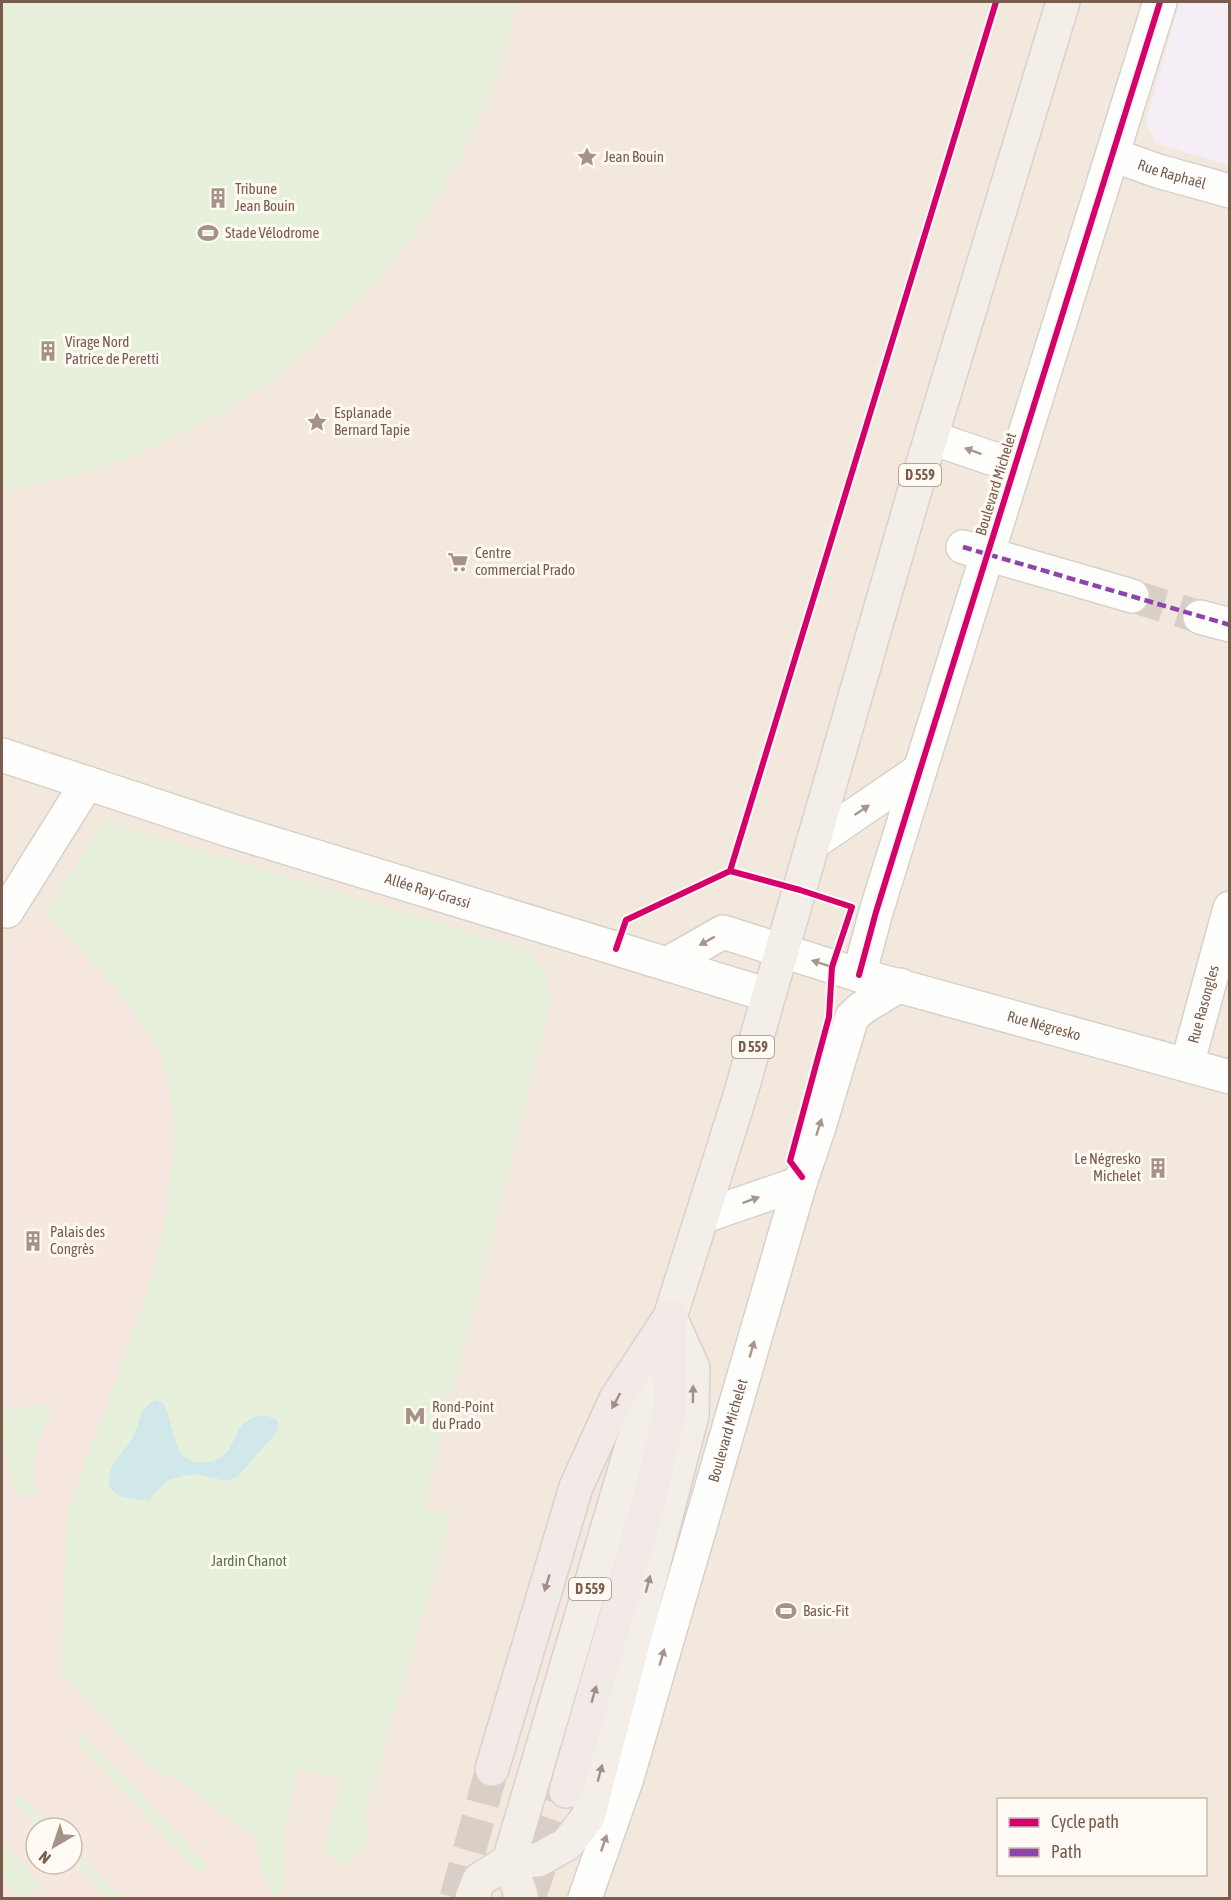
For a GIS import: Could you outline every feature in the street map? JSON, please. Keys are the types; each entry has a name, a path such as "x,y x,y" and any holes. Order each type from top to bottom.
{"highway":[{"path":"492,1769 576,1487 616,1399 670,1317"},
{"path":"566,1791 647,1510 670,1410 670,1317"}],"main road":[{"name":"D 559","path":"509,1861 670,1317 739,1099 914,493 1063,2"},
{"path":"472,1899 479,1880 509,1861 538,1860 567,1844 588,1817 692,1415 693,1368 670,1317"},
{"path":"509,1861 521,1895 520,1899"}],"street":[{"name":"Boulevard Michelet","path":"859,975 920,770 975,550 1015,463 1160,2"},
{"name":"Rue Raphaël","path":"1113,155 1158,171 1230,191"},
{"name":"Boulevard Michelet","path":"932,438 1015,463"},
{"path":"975,550 1132,596"},
{"name":"Allée Ray-Grassi","path":"2,755 232,831 768,995"},
{"path":"813,843 920,770"},
{"path":"2,905 8,911 87,783"},
{"name":"Rue Rasongles","path":"1187,1065 1230,908"},
{"name":"Rue Négresko","path":"667,964 723,932 859,975 1230,1077"},
{"name":"Boulevard Michelet","path":"585,1899 627,1778 800,1183 852,1017 862,1008 900,985"},
{"path":"702,1217 800,1183"}],"shaded area":[{"path":"2,2 1229,2 1229,1898 2,1898"},
{"path":"1180,2 1229,2 1229,165 1157,144 1145,123"},
{"path":"46,914 117,989 160,1053 170,1085 175,1120 164,1228 148,1290 72,1499 67,1519 61,1673 149,1766 180,1781 255,1838 264,1877 273,1898 2,1898 2,959"}],"green space":[{"name":"Stade Vélodrome","path":"2,2 516,2 489,93 449,178 397,256 334,326 262,385 182,433 95,469 2,490"},
{"name":"Jardin Chanot","path":"104,821 524,949 543,967 551,1000 452,1391 425,1408 443,1430 423,1507 451,1516 364,1815 366,1841 350,1863 341,1863 324,1849 343,1779 298,1768 282,1840 284,1870 281,1893 274,1898 264,1877 255,1838 180,1781 149,1766 61,1673 67,1519 72,1499 148,1290 164,1228 175,1120 170,1085 160,1053 117,989 46,914"},
{"path":"54,1404 39,1441 34,1465 37,1496 18,1498 2,1446 2,1409"},
{"path":"86,1737 206,1864 207,1868 203,1872 198,1871 79,1745 77,1741"},
{"path":"22,1796 41,1816 28,1816 16,1804 16,1798"},
{"path":"2,1841 24,1865 24,1876 34,1876 41,1884 26,1898 23,1898 2,1878"},
{"path":"84,1860 121,1898 107,1898 84,1874"}],"water":[{"path":"155,1400 164,1404 181,1453 191,1461 210,1462 222,1456 229,1450 242,1426 256,1417 267,1416 278,1421 277,1432 237,1477 226,1481 197,1474 183,1476 168,1480 149,1500 124,1497 112,1490 109,1475 135,1432 145,1408"}],"tunnel":[{"path":"1132,596 1200,617"},
{"path":"456,1898 492,1769"},
{"path":"529,1898 566,1791"}],"marked path":[{"path":"963,547 1230,625"}],"cycle path":[{"path":"616,949 626,920 730,871 996,2"},
{"path":"859,975 876,912 1160,2"},
{"path":"730,871 852,907 832,967 829,1017 790,1161 802,1177"}],"place":[{"name":"Jean Bouin","path":"587,157"},
{"name":"Tribune Jean Bouin","path":"218,198"},
{"name":"Stade Vélodrome","path":"208,233"},
{"name":"Virage Nord Patrice de Peretti","path":"48,351"},
{"name":"Esplanade Bernard Tapie","path":"317,422"},
{"name":"Centre commercial Prado","path":"458,562"},
{"name":"Le Négresko Michelet","path":"1158,1168"},
{"name":"Palais des Congrès","path":"33,1241"},
{"name":"Rond-Point du Prado","path":"415,1416"},
{"name":"Basic-Fit","path":"786,1611"}]}
